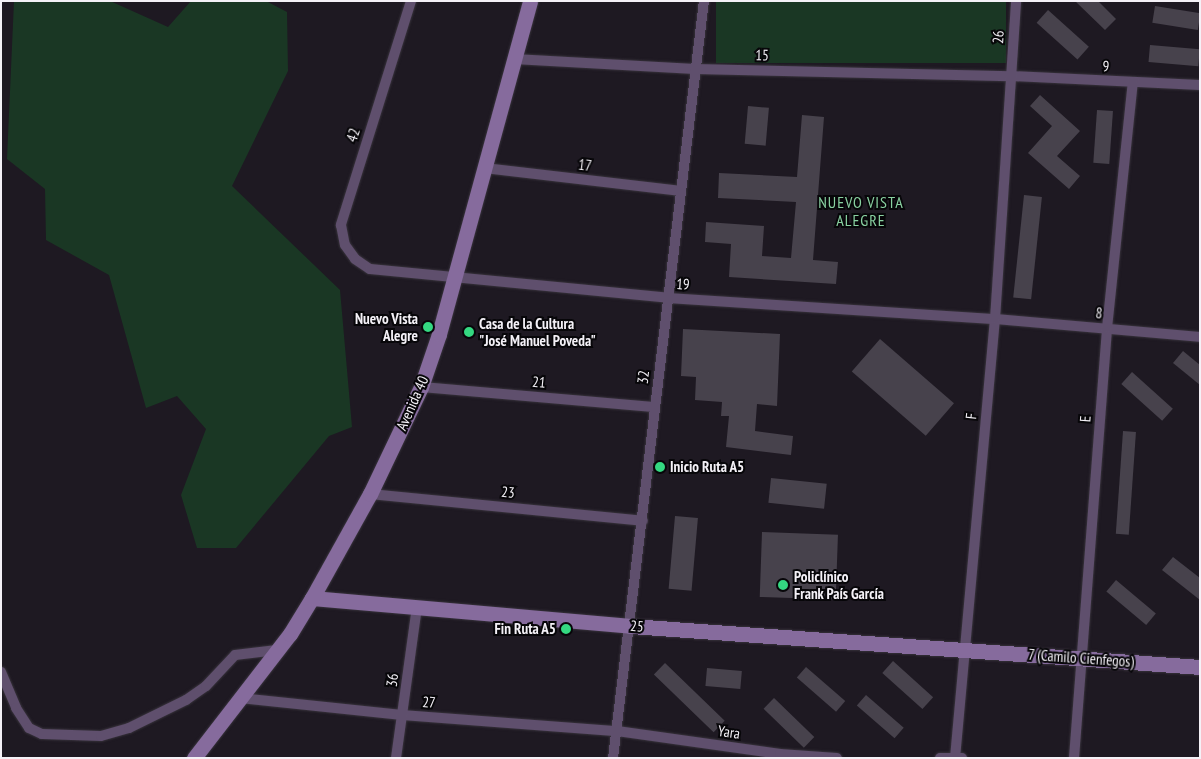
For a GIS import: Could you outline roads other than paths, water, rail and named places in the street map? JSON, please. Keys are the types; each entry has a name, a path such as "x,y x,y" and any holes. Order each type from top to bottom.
{"street":[{"name":"42","path":"370,269 355,259 345,245 340,225 411,1"},
{"name":"Avenida 40","path":"194,758 277,650 312,598 370,494 421,387 485,168 530,1"},
{"name":"32","path":"613,758 631,626 654,407 669,298 704,1"},
{"name":"26","path":"1011,76 1016,1"},
{"name":"15","path":"514,59 695,69 1011,76"},
{"name":"9","path":"1011,76 1200,85"},
{"name":"F","path":"955,757 962,651 995,319 1011,76"},
{"name":"E","path":"1074,758 1107,328 1133,82"},
{"name":"17","path":"485,168 681,191"},
{"name":"19","path":"370,269 454,274 669,298 995,319"},
{"name":"8","path":"995,319 1200,337"},
{"name":"21","path":"421,387 654,407"},
{"name":"23","path":"370,494 643,521"},
{"name":"25","path":"312,598 631,626 962,651"},
{"name":"36","path":"396,758 417,607"},
{"path":"1,672 16,708 29,728 42,734 101,736 129,728 186,700 206,686 235,655 277,650"},
{"name":"7 (Camilo Cienfegos)","path":"962,651 1082,657 1200,667"},
{"name":"27","path":"240,698 402,715 617,731"},
{"name":"Yara","path":"617,731 780,754 837,758"},
{"path":"940,758 962,758"}],"place":[{"name":"Nuevo Vista Alegre","path":"428,327"},
{"name":"Casa de la Cultura \"José Manuel Poveda\"","path":"469,332"},
{"name":"Inicio Ruta A5","path":"660,467"},
{"name":"Policlínico Frank País García","path":"783,585"},
{"name":"Fin Ruta A5","path":"566,629"}],"district":[{"name":"NUEVO VISTA ALEGRE","path":"861,211"}]}
